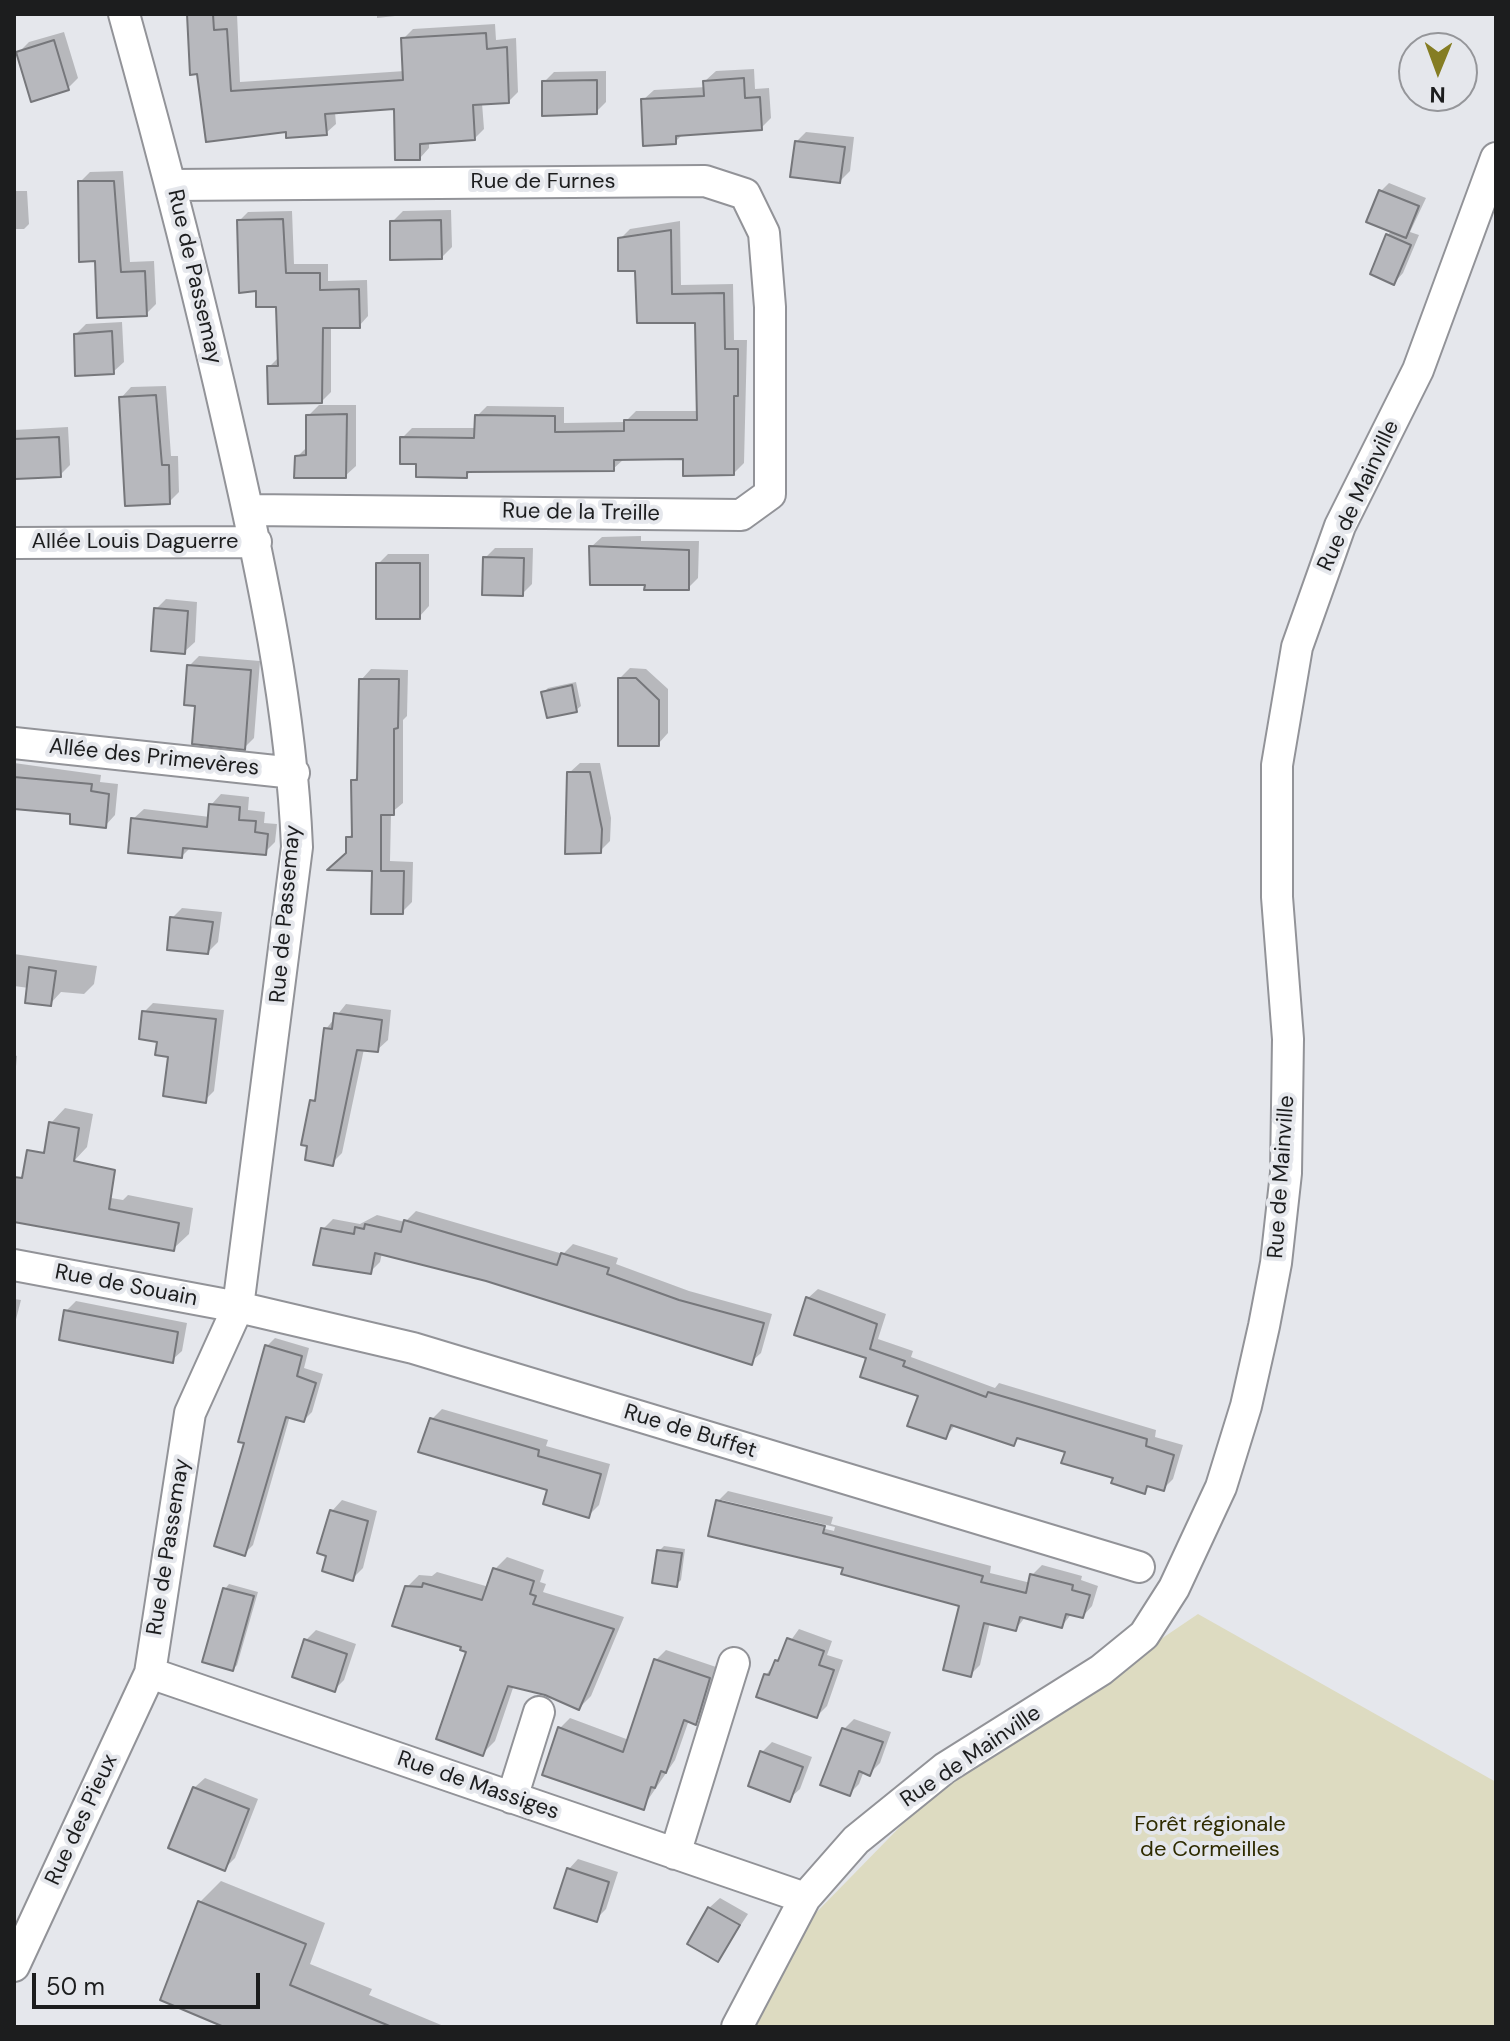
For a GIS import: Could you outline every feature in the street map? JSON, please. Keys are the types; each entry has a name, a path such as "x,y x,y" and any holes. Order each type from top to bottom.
{"street":[{"name":"Rue de Passemay","path":"124,14 172,185 256,542 280,668 294,773 297,847 238,1307 190,1413 150,1673"},
{"name":"Rue de Mainville","path":"737,2027 805,1898 856,1840 945,1768 1101,1670 1144,1635 1174,1588 1221,1487 1246,1406 1264,1326 1276,1263 1286,1173 1288,1068 1277,897 1277,765 1297,647 1340,526 1418,370 1496,158"},
{"name":"Rue de Furnes","path":"172,185 705,181 745,194 764,233 769,357"},
{"name":"Rue de la Treille","path":"249,510 741,515 770,494 769,357"},
{"name":"Allée Louis Daguerre","path":"14,543 256,542"},
{"name":"Allée des Primevères","path":"14,743 294,773"},
{"name":"Rue de Souain","path":"14,1265 238,1307"},
{"name":"Rue de Buffet","path":"238,1307 413,1348 1139,1567"},
{"path":"675,1854 734,1663"},
{"name":"Rue de Massiges","path":"150,1673 805,1898"},
{"name":"Rue des Pieux","path":"14,1966 150,1673"},
{"path":"512,1798 539,1712"}],"green space":[{"name":"Forêt régionale de Cormeilles","path":"1198,1614 1496,1782 1496,2027 749,2027 805,1924 932,1794"}],"building":[{"path":"187,14 213,14 214,30 227,29 231,91 403,80 401,38 486,33 487,49 507,47 509,103 473,105 475,140 420,144 420,160 395,160 394,109 325,114 327,135 286,138 286,132 206,142 197,74 190,75"},
{"path":"54,40 69,90 31,102 16,52"},
{"path":"744,78 745,98 760,97 762,130 676,136 676,144 643,146 641,99 704,96 703,81"},
{"path":"597,80 597,114 542,116 542,81"},
{"path":"795,141 845,147 840,183 790,177"},
{"path":"78,181 114,181 121,272 145,271 147,316 97,318 95,261 79,262"},
{"path":"1379,190 1419,206 1406,238 1366,222"},
{"path":"283,219 286,273 320,273 320,290 359,289 360,328 323,328 322,403 268,404 267,366 278,366 276,307 256,307 256,291 239,293 237,220"},
{"path":"441,220 442,259 390,260 390,221"},
{"path":"671,230 672,294 724,293 725,349 738,349 738,396 734,396 734,475 683,476 683,459 614,460 614,471 467,472 467,478 416,477 416,464 400,464 400,437 474,438 475,415 555,416 555,432 624,431 624,420 697,420 695,323 637,323 635,271 618,271 618,238"},
{"path":"1386,234 1411,245 1394,285 1370,274"},
{"path":"112,331 114,374 75,376 74,334"},
{"path":"156,395 162,465 169,465 170,504 125,506 119,397"},
{"path":"347,414 346,478 294,478 295,456 306,455 306,415"},
{"path":"59,437 61,477 15,479 14,439"},
{"path":"589,546 689,550 689,590 644,590 645,585 590,585"},
{"path":"483,557 524,558 523,596 482,595"},
{"path":"376,563 420,563 420,619 376,619"},
{"path":"154,608 188,611 185,654 151,651"},
{"path":"187,665 251,670 245,750 192,744 195,706 184,705"},
{"path":"618,678 636,678 659,700 659,746 618,746"},
{"path":"359,679 399,679 398,728 394,729 394,815 381,815 381,871 404,871 403,914 371,914 372,871 327,870 346,853 346,837 352,837 351,780 357,780"},
{"path":"572,685 577,712 547,718 541,692"},
{"path":"567,772 590,772 602,829 601,853 565,854"},
{"path":"14,777 92,784 91,791 109,794 106,828 70,824 70,814 14,809"},
{"path":"209,804 240,807 239,820 256,821 255,832 268,834 266,855 183,848 182,858 128,853 131,818 207,827"},
{"path":"170,917 213,922 208,954 167,950"},
{"path":"29,967 56,971 51,1006 25,1003"},
{"path":"142,1011 216,1019 206,1103 163,1096 168,1057 155,1055 157,1042 139,1039"},
{"path":"334,1013 382,1020 378,1052 357,1050 333,1166 305,1160 307,1146 301,1145 310,1100 315,1101 324,1028 332,1029"},
{"path":"49,1122 79,1128 74,1161 115,1170 109,1209 179,1223 174,1251 14,1222 14,1177 22,1178 27,1150 44,1153"},
{"path":"404,1220 557,1265 561,1253 609,1268 607,1274 679,1300 764,1323 752,1365 486,1281 375,1253 371,1274 313,1265 321,1228 354,1234 355,1227 364,1229 365,1224 401,1232"},
{"path":"806,1297 877,1324 870,1349 905,1361 903,1366 986,1397 988,1392 1147,1439 1146,1446 1174,1455 1164,1491 1147,1486 1145,1494 1111,1483 1113,1478 1061,1463 1065,1452 1017,1438 1014,1446 951,1425 946,1439 907,1426 918,1396 860,1377 866,1358 794,1335"},
{"path":"64,1310 178,1332 173,1363 59,1340"},
{"path":"265,1345 302,1356 297,1376 316,1383 304,1422 286,1417 245,1556 214,1546 244,1443 238,1442"},
{"path":"430,1418 539,1450 538,1456 601,1474 589,1518 543,1504 547,1490 418,1452"},
{"path":"716,1500 825,1526 823,1533 983,1576 981,1582 1026,1593 1030,1574 1073,1585 1072,1590 1090,1595 1083,1618 1066,1614 1062,1628 1020,1617 1016,1631 984,1623 971,1677 943,1670 959,1606 841,1574 843,1568 708,1536"},
{"path":"330,1510 368,1521 353,1581 322,1571 326,1556 317,1553"},
{"path":"657,1550 682,1553 677,1587 652,1583"},
{"path":"493,1568 534,1581 530,1594 536,1596 533,1604 614,1629 579,1710 545,1695 508,1686 483,1756 436,1739 466,1652 460,1650 461,1647 392,1626 405,1586 422,1587 423,1583 482,1600"},
{"path":"223,1588 254,1596 233,1671 202,1662"},
{"path":"787,1638 824,1651 819,1665 834,1670 817,1718 756,1697 764,1674 769,1675 775,1660 778,1661"},
{"path":"304,1639 347,1654 335,1692 292,1677"},
{"path":"654,1659 710,1678 696,1725 684,1720 666,1773 661,1771 655,1788 651,1787 644,1810 542,1775 558,1727 623,1752"},
{"path":"842,1728 883,1742 870,1776 859,1771 850,1796 820,1785"},
{"path":"760,1751 803,1767 790,1802 748,1786"},
{"path":"193,1787 249,1809 225,1871 168,1848"},
{"path":"567,1868 609,1882 597,1922 554,1908"},
{"path":"198,1901 306,1944 290,1985 392,2027 224,2027 160,2000"},
{"path":"708,1907 740,1925 718,1962 687,1944"}]}
